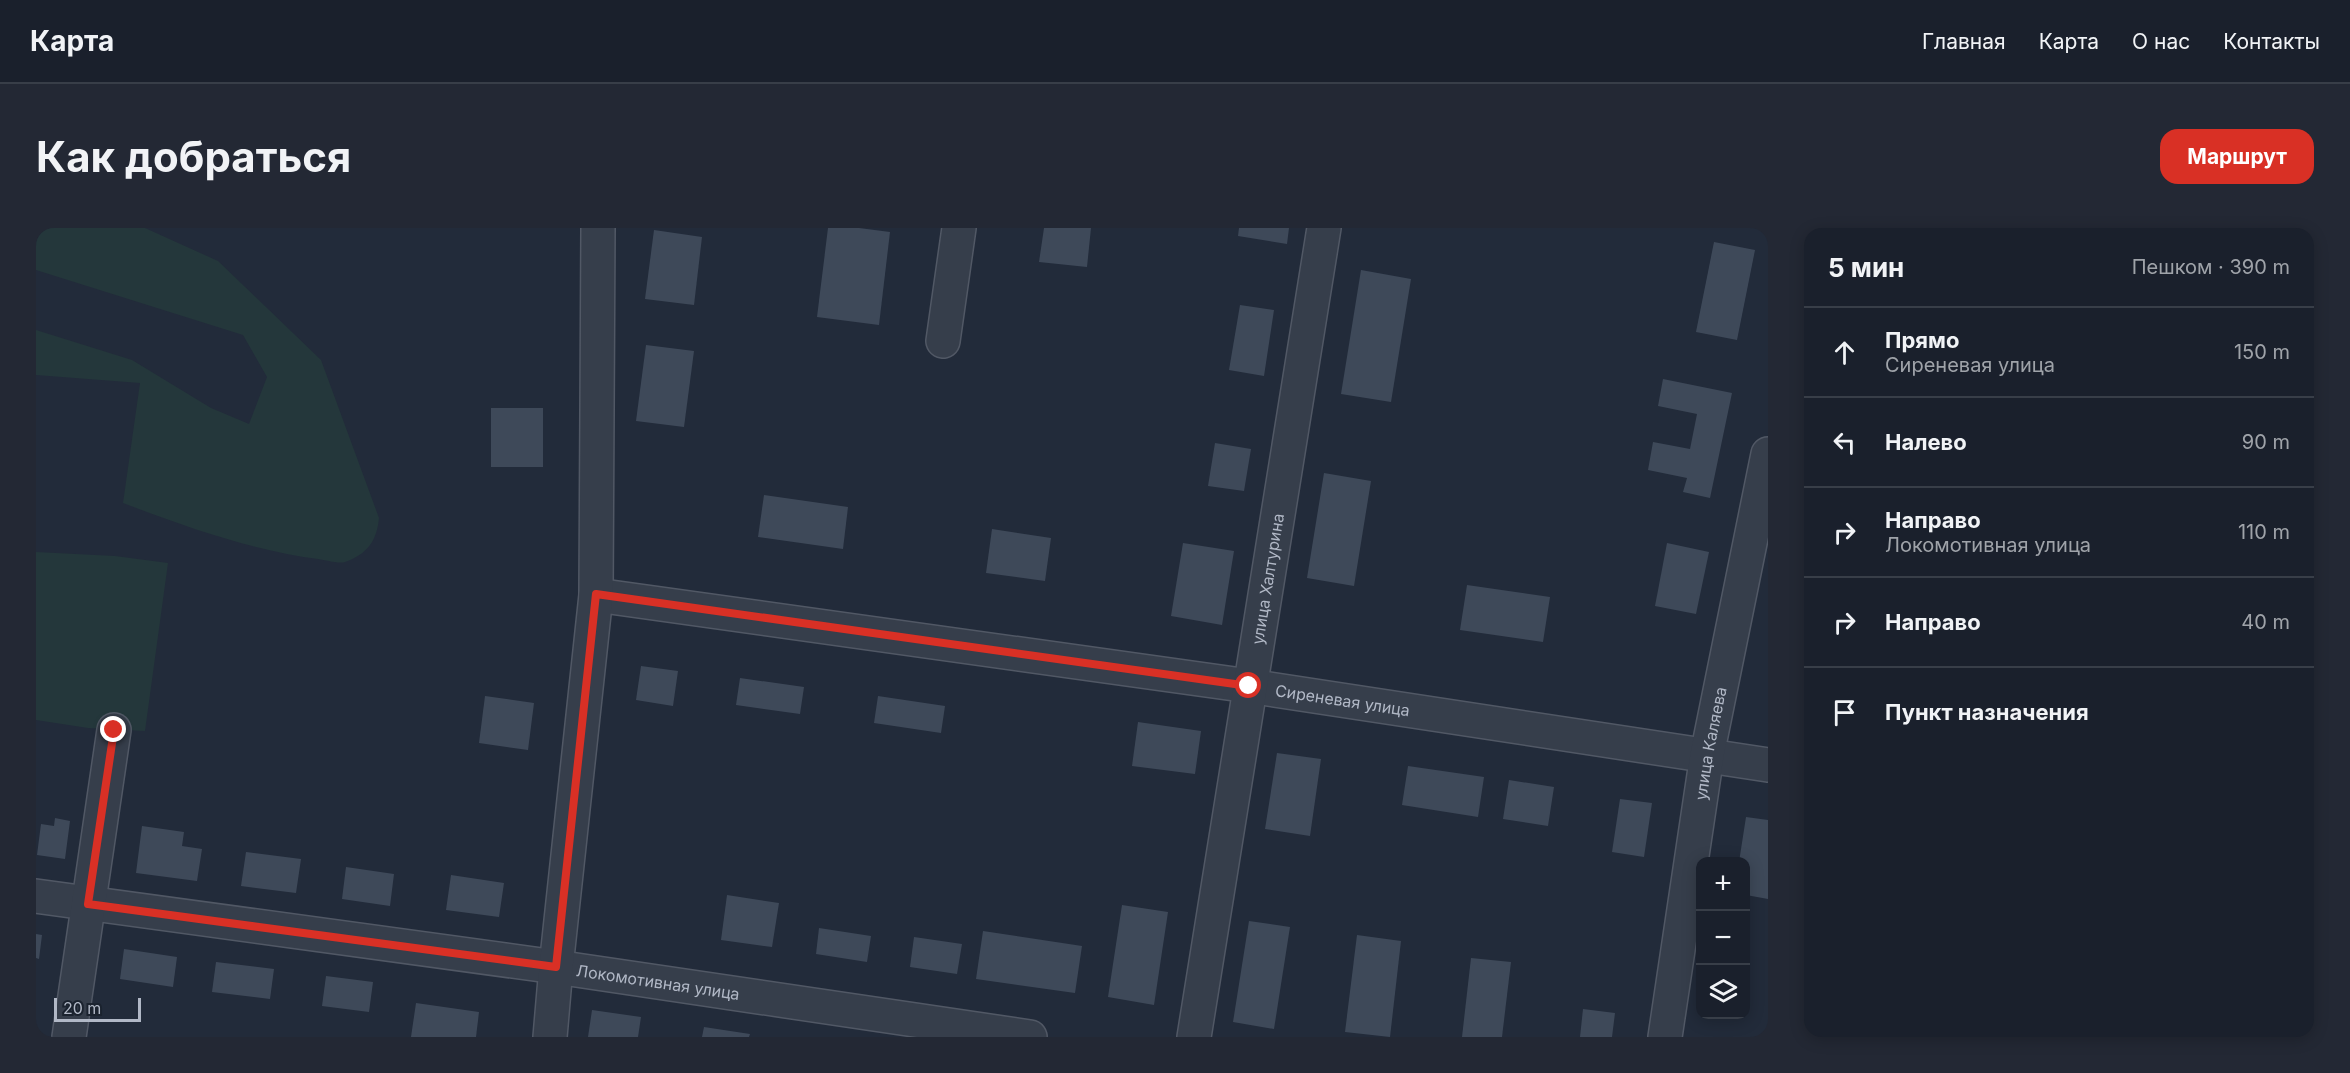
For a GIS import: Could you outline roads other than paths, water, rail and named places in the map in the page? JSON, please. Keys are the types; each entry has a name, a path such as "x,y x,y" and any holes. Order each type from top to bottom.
{"street":[{"path":"550,1037 596,594 598,228"},
{"path":"944,341 959,228"},
{"name":"улица Халтурина","path":"1194,1037 1324,228"},
{"name":"улица Каляева","path":"1665,1037 1707,755 1768,454"},
{"name":"Сиреневая улица","path":"596,594 1249,686 1768,765"},
{"path":"69,1037 114,730"},
{"name":"Локомотивная улица","path":"36,896 556,967 1030,1037"}]}
